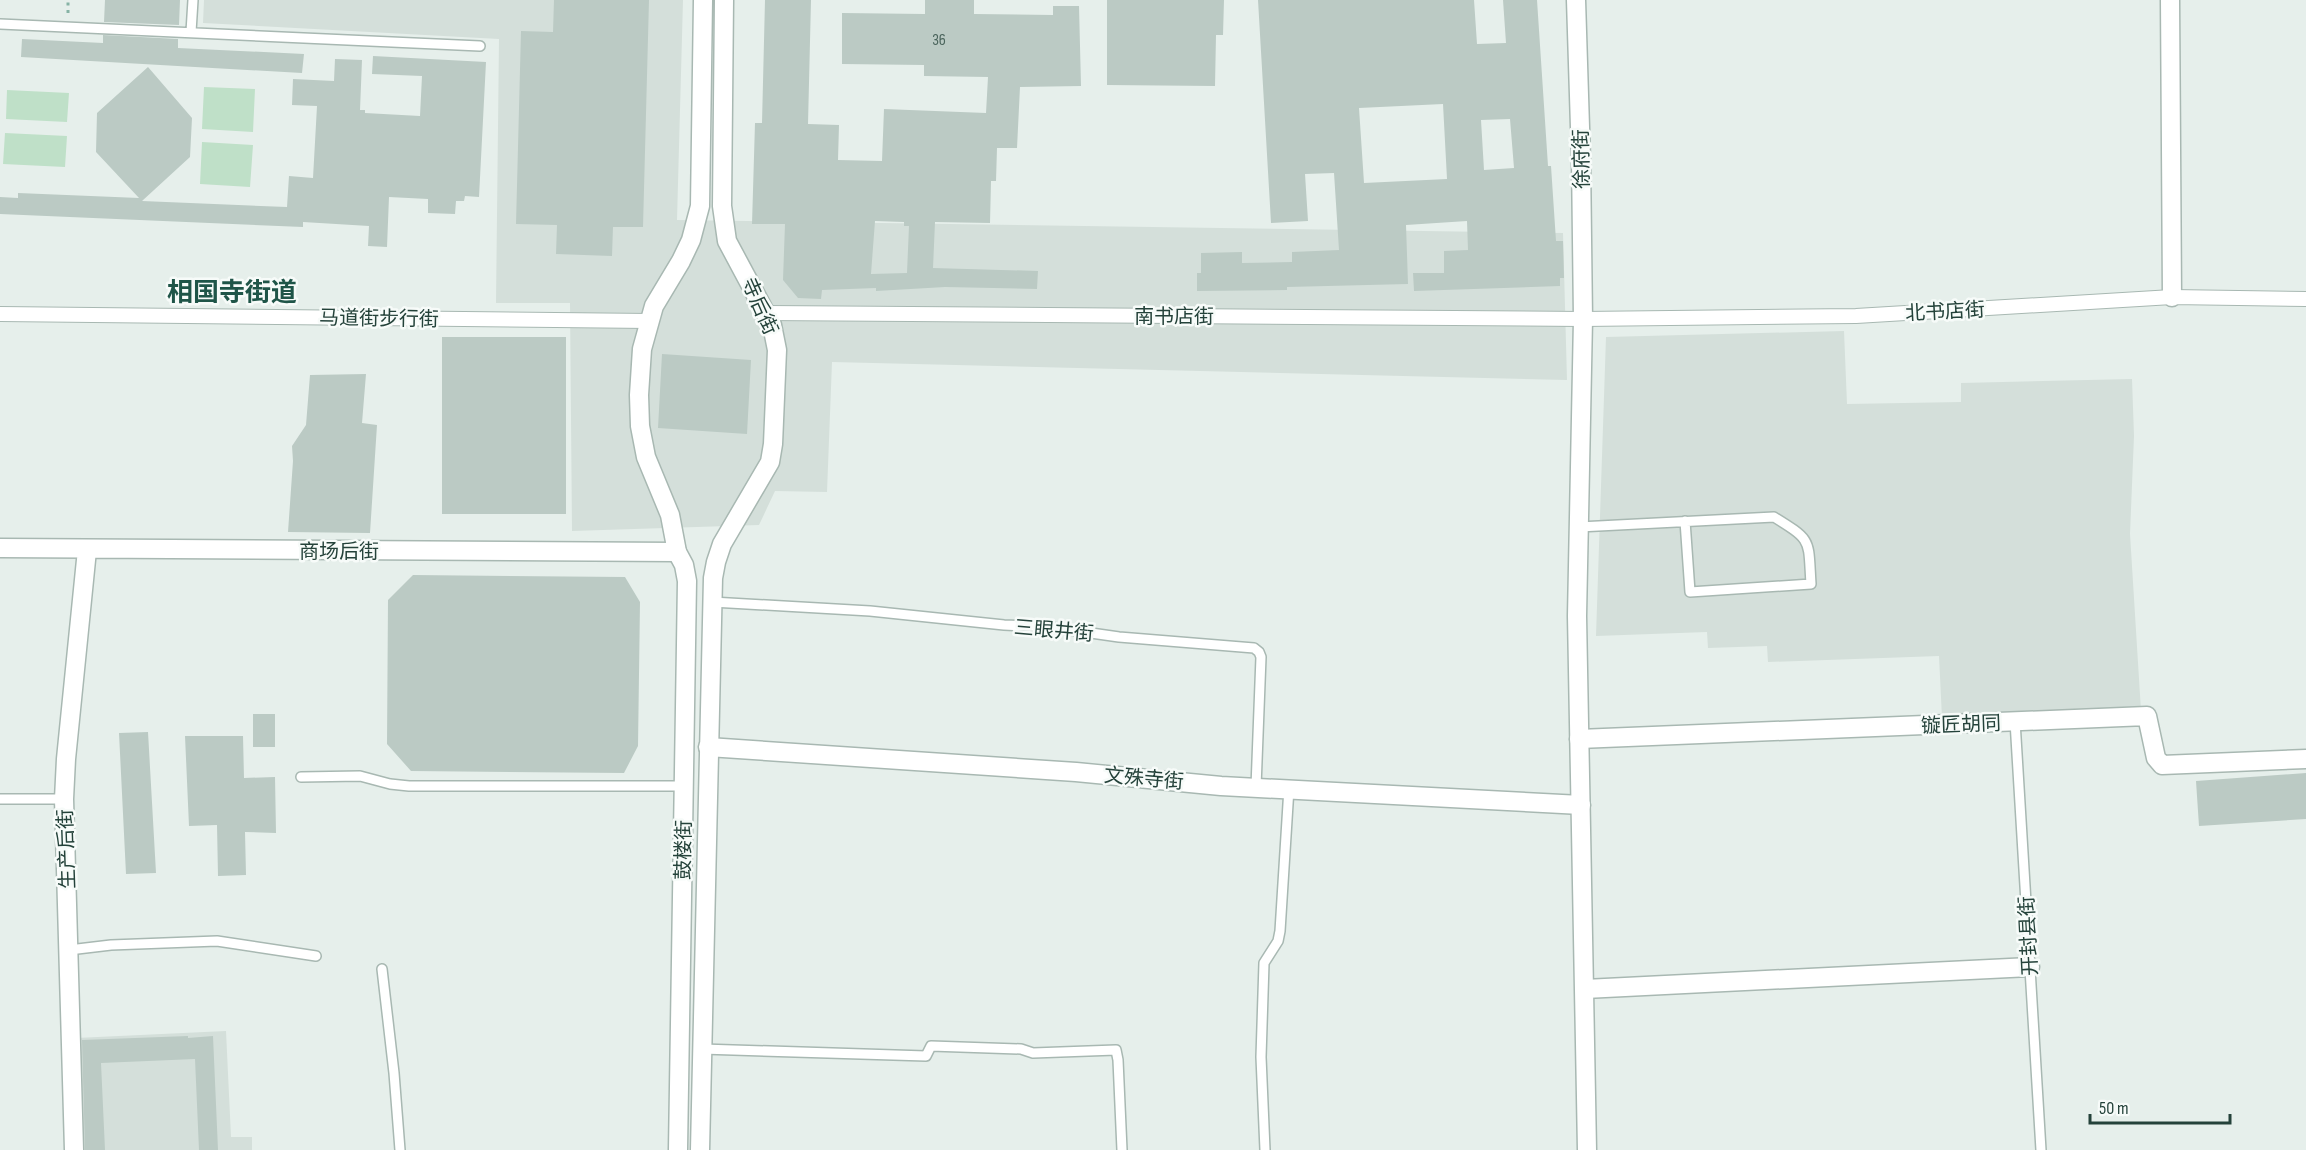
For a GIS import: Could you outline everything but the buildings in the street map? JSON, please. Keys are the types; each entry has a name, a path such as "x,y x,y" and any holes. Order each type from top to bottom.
{"street":[{"path":"677,552 670,515 646,457 639,426 642,349 654,306 691,240 700,206 703,0"},
{"name":"寺后街","path":"712,602 716,562 722,544 765,474 773,444 777,350 772,325 727,241 724,226 722,206 724,0"},
{"name":"徐府街","path":"1576,0 1583,319 1577,616 1587,1150"},
{"path":"2170,0 2172,297"},
{"name":"北书店街","path":"1583,319 1856,316 2172,297 2306,299"},
{"name":"南书店街","path":"766,313 1583,319"},
{"name":"马道街步行街","path":"0,314 650,321"},
{"name":"商场后街","path":"0,548 677,552"},
{"name":"生产后街","path":"74,1150 64,799 87,550"},
{"name":"鼓楼街","path":"677,552 684,565 687,581 678,1150"},
{"name":"鼓楼街","path":"700,1150 712,602"},
{"name":"镟匠胡同","path":"1579,740 2147,716 2156,758 2162,765 2306,759"},
{"name":"文殊寺街","path":"708,747 1064,771 1256,787 1581,805"},
{"path":"1585,988 2030,967"}],"lane":[{"path":"191,32 193,0"},
{"path":"0,24 480,46"},
{"path":"1579,527 1684,521 1774,517 1798,532 1806,540 1811,584 1690,592 1684,521"},
{"name":"三眼井街","path":"712,602 870,611 1004,626 1049,627 1119,637 1254,648 1261,657 1256,787"},
{"name":"开封县街","path":"2015,722 2041,1150"},
{"path":"301,777 360,776 390,784 409,786 683,786"},
{"path":"1265,1150 1261,1058 1264,963 1278,941 1280,931 1289,788"},
{"path":"0,800 64,799"},
{"path":"69,950 111,945 217,941 316,956"},
{"path":"382,969 400,1150"},
{"path":"702,1049 926,1056 931,1046 1021,1049 1033,1053 1116,1050 1122,1150"}],"shaded area":[{"path":"204,0 683,0 677,220 1563,233 1567,380 832,362 827,492 775,491 759,525 572,531 570,303 496,303 499,39 203,23"},
{"path":"1844,331 1847,404 1961,402 1961,383 2132,379 2134,436 2130,534 2141,711 1942,718 1939,656 1768,662 1767,646 1708,648 1707,632 1596,636 1606,337"},
{"path":"226,1031 231,1137 252,1137 252,1150 80,1150 76,1038"}],"green space":[{"path":"204,87 255,89 253,132 202,129"},
{"path":"7,90 69,93 67,122 6,119"},
{"path":"5,133 67,136 65,167 3,164"},
{"path":"202,142 253,145 250,187 200,184"}],"district":[{"name":"相国寺街道","path":"232,292"}]}
